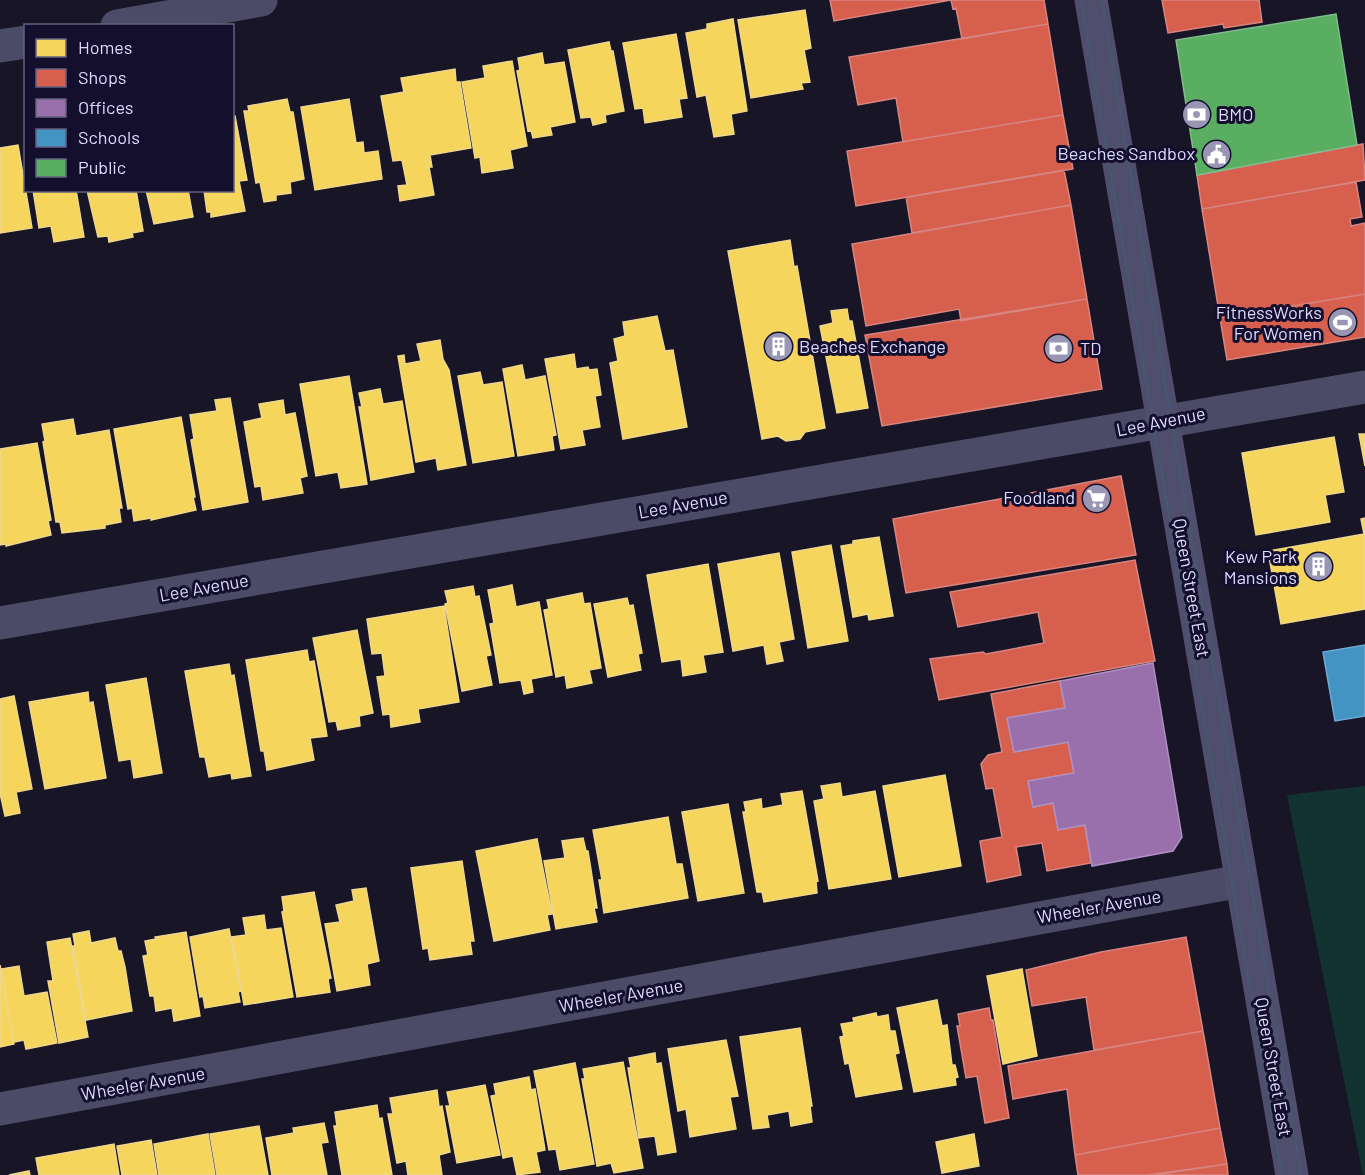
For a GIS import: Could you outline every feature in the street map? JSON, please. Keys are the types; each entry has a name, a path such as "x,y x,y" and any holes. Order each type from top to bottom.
{"main road":[{"name":"Queen Street East","path":"1091,0 1292,1175"}],"street":[{"path":"128,24 261,0"},
{"path":"0,46 24,42"},
{"name":"Lee Avenue","path":"0,623 1365,387"},
{"name":"Wheeler Avenue","path":"0,1110 1241,881"}],"green space":[{"path":"1365,786 1365,1175 1363,1175 1287,795"}],"building: Homes":[{"path":"805,10 811,48 804,50 810,82 801,83 803,89 751,98 738,20"},
{"path":"733,19 747,111 731,114 734,134 714,137 706,95 697,97 686,33 707,29 707,24"},
{"path":"676,34 687,98 679,99 682,117 645,123 643,108 635,109 623,43"},
{"path":"609,42 611,51 613,51 624,111 605,115 606,122 593,125 591,117 581,118 568,50"},
{"path":"542,53 544,65 564,62 575,122 550,127 552,135 533,138 531,130 528,131 517,71 520,70 518,58"},
{"path":"512,61 527,146 510,150 513,168 482,173 480,157 475,158 462,82 485,78 483,66"},
{"path":"455,69 456,82 460,82 471,148 430,155 432,167 429,167 434,195 400,201 398,186 407,185 402,160 393,161 381,96 404,92 401,78"},
{"path":"287,99 290,112 293,112 304,179 290,182 291,193 276,195 276,200 264,202 260,182 256,183 244,111 249,111 248,106"},
{"path":"349,99 356,143 363,142 364,153 378,151 382,179 315,190 301,107"},
{"path":"235,116 247,180 239,181 245,211 211,217 211,212 207,212 204,192 234,192"},
{"path":"18,145 24,192 26,192 32,228 0,233 0,148"},
{"path":"33,192 76,192 84,237 54,242 51,226 39,228"},
{"path":"87,192 136,192 143,231 132,233 133,237 109,242 108,236 98,237"},
{"path":"146,192 188,192 193,217 154,224"},
{"name":"Beaches Exchange","path":"790,240 794,267 797,266 825,428 805,432 800,439 786,441 778,436 762,439 728,251"},
{"path":"847,309 849,321 852,321 868,408 837,413 820,326 833,323 831,311"},
{"path":"657,316 665,351 673,350 687,427 623,439 610,363 618,361 614,339 625,336 623,322"},
{"path":"440,340 443,359 449,370 466,465 438,470 436,458 416,462 398,356 404,355 405,364 421,361 417,344"},
{"path":"574,354 576,369 588,367 589,370 597,369 601,395 595,396 600,427 582,430 585,445 561,449 545,359"},
{"path":"522,365 525,380 545,376 556,435 552,436 554,450 518,456 503,369"},
{"path":"480,372 483,385 502,382 514,456 473,463 458,376"},
{"path":"349,376 367,484 341,488 338,472 316,476 300,384"},
{"path":"380,389 383,404 402,401 414,472 371,480 359,407 362,407 359,393"},
{"path":"230,398 248,502 203,510 191,440 194,439 190,415 217,411 215,400"},
{"path":"283,400 285,415 295,413 307,476 300,478 303,493 263,500 261,486 255,487 244,422 262,418 259,404"},
{"path":"181,417 196,510 151,520 151,518 134,521 132,508 128,509 114,429"},
{"path":"73,419 76,436 109,430 122,508 119,508 121,522 105,525 105,528 62,533 60,522 56,522 42,424"},
{"path":"1359,434 1365,434 1365,466"},
{"path":"1334,437 1344,492 1325,495 1330,522 1256,535 1242,453"},
{"path":"37,443 51,520 48,521 51,535 6,546 6,544 0,545 0,449"},
{"name":"Kew Park Mansions","path":"1365,518 1365,609 1281,624 1268,551 1364,534 1361,519"},
{"path":"879,537 893,616 869,620 868,614 853,617 841,546 853,544 853,541"},
{"path":"831,545 848,641 808,648 792,552"},
{"path":"779,553 794,639 779,642 783,661 767,664 764,645 733,651 718,564"},
{"path":"708,564 723,652 703,655 706,672 683,676 681,659 662,662 647,575"},
{"path":"512,585 516,607 539,602 552,675 531,679 533,692 524,694 521,680 500,683 490,624 494,623 488,590"},
{"path":"473,586 475,597 479,596 491,655 486,656 492,685 462,691 445,604 448,603 445,591"},
{"path":"582,593 584,604 590,603 601,668 589,670 592,683 567,688 565,675 556,677 544,610 549,609 547,600"},
{"path":"627,598 629,606 633,605 642,653 638,654 641,670 608,677 594,604"},
{"path":"444,606 459,702 418,709 420,722 391,727 390,714 383,715 377,677 385,676 382,653 372,654 367,619"},
{"path":"357,630 373,713 359,716 360,726 338,730 336,721 329,722 313,638"},
{"path":"307,650 309,662 314,661 327,736 310,738 314,760 267,770 264,751 261,751 246,660"},
{"path":"229,664 231,676 234,675 251,776 232,779 231,773 209,777 205,757 200,757 185,671"},
{"path":"146,678 162,773 134,778 131,759 119,761 106,685"},
{"path":"88,692 89,703 93,702 106,778 45,789 29,702"},
{"path":"14,696 32,789 16,792 20,813 5,816 0,793 0,699"},
{"path":"945,775 961,866 899,877 883,786"},
{"path":"840,783 842,797 875,791 891,879 829,889 814,801 824,799 821,786"},
{"path":"802,791 818,881 816,882 817,893 764,902 762,892 757,892 743,812 746,812 744,802 761,799 762,809 783,805 781,794"},
{"path":"728,804 744,893 698,901 682,812"},
{"path":"668,817 676,864 682,864 688,898 604,913 599,880 602,880 593,830"},
{"path":"583,838 586,851 588,851 597,922 556,929 544,861 565,858 562,841"},
{"path":"537,839 552,914 547,915 550,930 494,941 476,851"},
{"path":"462,861 474,941 470,941 472,954 430,960 428,948 423,949 411,868"},
{"path":"366,888 379,961 367,964 370,985 337,991 325,924 340,922 336,905 354,901 352,890"},
{"path":"314,892 331,978 328,979 330,992 297,997 282,912 284,911 282,897"},
{"path":"264,915 266,930 281,928 293,997 244,1005 232,937 246,935 243,918"},
{"path":"229,929 241,991 238,992 240,1002 205,1008 203,996 200,997 190,937"},
{"path":"89,931 91,943 115,938 125,967 132,1011 86,1020 73,934"},
{"path":"186,932 200,1016 174,1021 172,1008 156,1011 154,996 150,996 143,956 148,955 145,941"},
{"path":"70,938 88,1037 59,1043 48,981 53,981 47,942"},
{"path":"0,965 14,1044 0,1047"},
{"path":"19,966 24,996 47,992 57,1043 26,1049 24,1040 14,1042 1,969"},
{"path":"1022,969 1037,1056 1003,1064 987,976"},
{"path":"937,1000 942,1026 947,1025 952,1065 955,1065 958,1077 955,1078 956,1085 914,1092 897,1008"},
{"path":"876,1013 877,1017 888,1015 890,1031 895,1031 899,1053 895,1054 902,1089 856,1097 849,1063 845,1064 840,1037 844,1036 841,1024 854,1022 853,1018"},
{"path":"800,1028 812,1106 810,1106 812,1122 791,1126 789,1111 767,1115 769,1127 753,1129 740,1037"},
{"path":"726,1040 738,1096 730,1097 736,1129 690,1137 686,1109 678,1111 668,1049"},
{"path":"655,1053 656,1064 661,1063 676,1152 658,1155 655,1136 639,1138 628,1068 631,1068 629,1058"},
{"path":"623,1062 643,1168 614,1173 611,1163 597,1166 582,1079 585,1079 583,1069"},
{"path":"575,1063 594,1164 560,1170 556,1149 549,1150 534,1071"},
{"path":"529,1077 531,1090 535,1089 545,1150 536,1152 540,1172 517,1175 513,1156 503,1158 491,1096 496,1095 494,1084"},
{"path":"485,1085 500,1155 457,1163 446,1106 450,1106 447,1092"},
{"path":"437,1090 450,1152 439,1155 442,1175 408,1175 406,1161 397,1163 388,1114 393,1114 390,1098"},
{"path":"377,1105 379,1119 382,1118 392,1175 342,1175 334,1126 337,1126 335,1112"},
{"path":"324,1123 328,1142 321,1143 327,1175 272,1175 266,1138 294,1133 293,1128"},
{"path":"259,1126 268,1175 217,1175 210,1134"},
{"path":"208,1134 215,1175 159,1175 154,1144"},
{"path":"974,1134 979,1166 942,1173 936,1142"},
{"path":"151,1140 157,1175 122,1175 117,1146"},
{"path":"114,1144 119,1175 39,1175 36,1158"},
{"path":"29,1171 30,1175 9,1175"}],"building: Shops":[{"path":"830,0 951,0 834,21"},
{"path":"951,0 1044,0 1048,24 962,39 956,8 953,9"},
{"path":"1162,0 1259,0 1262,22 1224,28 1223,24 1168,33"},
{"path":"1048,24 1063,115 903,142 896,98 858,105 849,57"},
{"path":"1063,115 1073,169 856,206 847,151"},
{"path":"1363,144 1365,180 1202,209 1197,175"},
{"path":"1064,170 1071,205 912,233 906,197"},
{"path":"1356,182 1362,217 1350,219 1351,226 1365,223 1365,294 1220,318 1202,209"},
{"path":"1071,205 1087,299 961,321 959,309 866,326 852,244"},
{"path":"1365,294 1365,337 1227,360 1220,318"},
{"path":"1087,299 1102,389 882,426 865,335"},
{"path":"1121,476 1136,555 906,593 893,519"},
{"path":"1135,560 1155,661 939,700 930,659 983,652 986,654 1044,643 1038,612 958,627 950,592"},
{"path":"1060,681 1065,708 1007,718 1014,752 1068,742 1074,773 1028,781 1033,807 1053,803 1058,830 1085,825 1091,863 1047,871 1042,843 1016,847 1021,875 987,882 980,841 1002,837 993,788 986,789 981,764 988,755 1002,752 991,694"},
{"path":"1186,937 1203,1031 1094,1050 1086,997 1032,1006 1026,970 1101,952"},
{"path":"989,1008 1009,1118 985,1123 977,1076 966,1078 957,1026 960,1026 958,1014"},
{"path":"1203,1031 1220,1128 1075,1155 1067,1089 1013,1099 1008,1066"},
{"path":"1220,1128 1227,1164 1148,1175 1078,1175 1075,1155"},
{"path":"1227,1164 1228,1175 1155,1175"}],"building: Offices":[{"path":"1153,663 1182,837 1173,851 1092,866 1085,825 1058,830 1053,803 1033,807 1028,781 1074,773 1068,742 1014,752 1007,718 1065,708 1060,681"}],"building: Schools":[{"path":"1365,645 1365,716 1335,721 1323,652"}],"building: Public":[{"path":"1336,14 1357,145 1197,175 1176,40"}],"tram line":[{"path":"1081,0 1282,1175"},
{"path":"1102,0 1171,420 1301,1175"}],"place":[{"name":"BMO","path":"1197,115"},
{"name":"Beaches Sandbox","path":"1216,154"},
{"name":"FitnessWorks For Women","path":"1343,323"},
{"name":"Beaches Exchange","path":"778,347"},
{"name":"TD","path":"1059,349"},
{"name":"Foodland","path":"1096,498"},
{"name":"Kew Park Mansions","path":"1318,567"}]}
